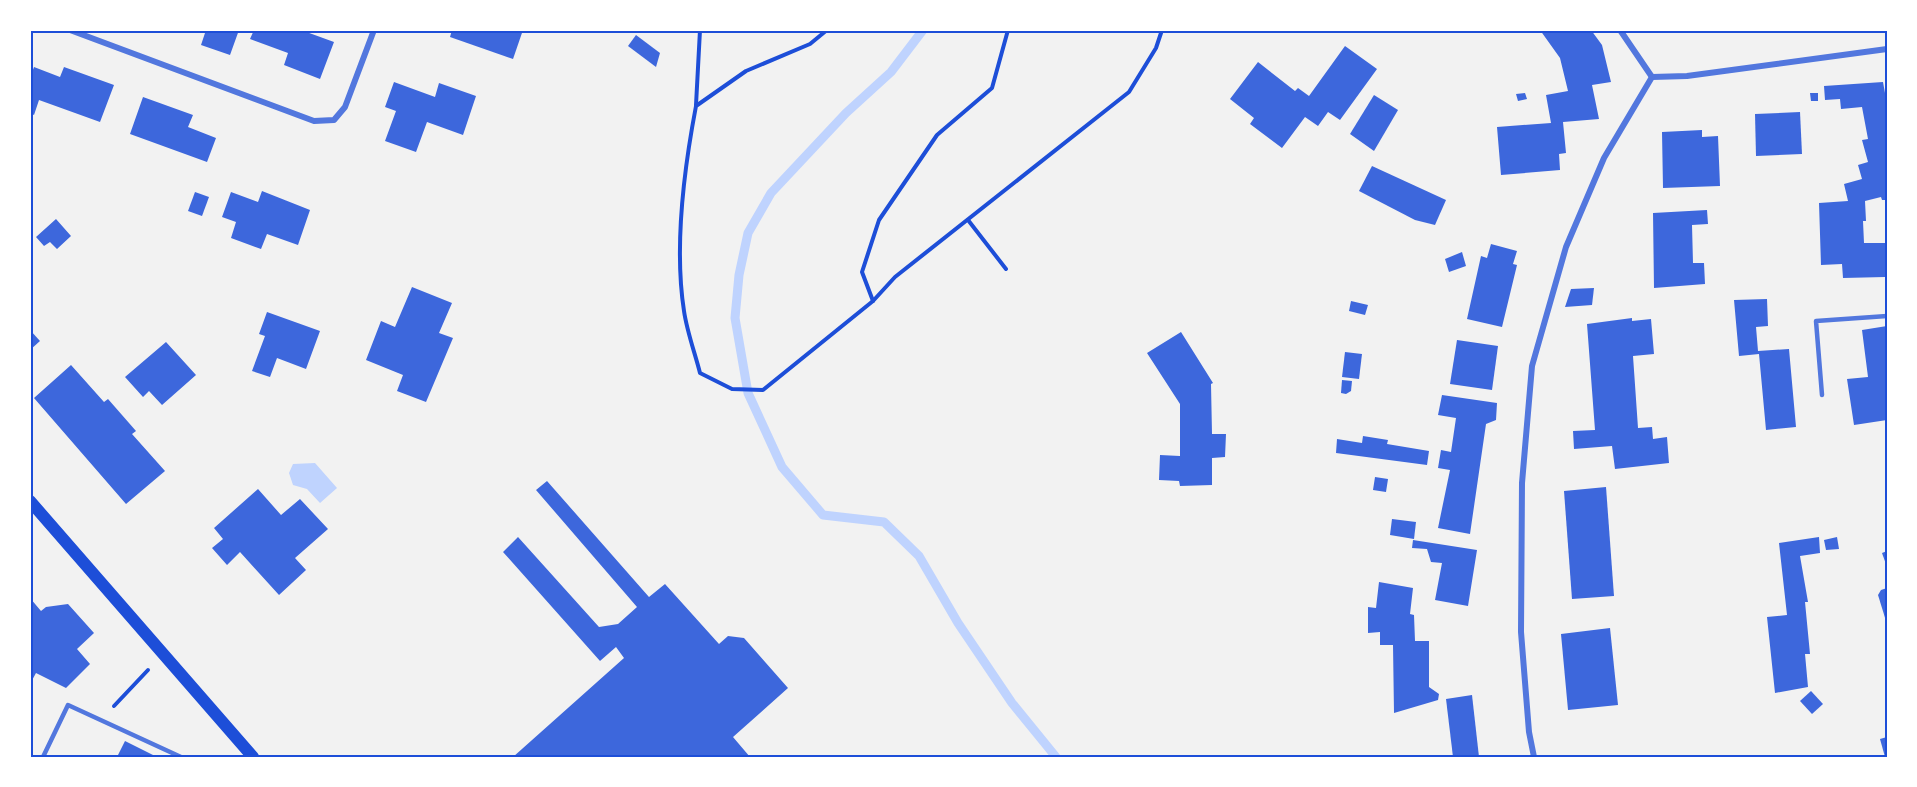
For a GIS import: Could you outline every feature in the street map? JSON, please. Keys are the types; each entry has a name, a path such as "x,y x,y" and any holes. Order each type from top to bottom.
{"main road":[{"path":"30,501 253,757"}],"street":[{"path":"70,30 314,122 334,120 345,107 374,30"},
{"path":"1620,30 1652,77"},
{"path":"1652,77 1687,76 1887,49"},
{"path":"1534,757 1529,732 1521,632 1522,483 1532,366 1566,247 1604,158 1652,77"}],"lane":[{"path":"1822,395 1816,321 1887,315"},
{"path":"43,757 68,705 181,757"}],"path":[{"path":"700,30 696,106 684,169 681,270 684,311 700,373 732,389 763,390 873,302 895,277 1129,93 1143,71 1162,30"},
{"path":"696,106 746,70 810,44 827,30"},
{"path":"873,302 862,272 879,220 937,135 992,88 1008,30"},
{"path":"968,220 1006,269"},
{"path":"100,720 148,669"}],"water":[{"path":"315,463 337,488 320,503 307,489 293,485 289,473 293,464"}],"building":[{"path":"197,30 239,30 230,55 201,45 205,33"},
{"path":"254,30 301,30 334,42 320,79 284,65 288,53 250,39"},
{"path":"452,30 523,30 513,59 450,37"},
{"path":"1540,30 1591,30 1602,45 1611,82 1592,85 1599,119 1563,122 1566,153 1559,154 1560,170 1501,175 1497,127 1551,123 1546,95 1568,91 1560,58"},
{"path":"636,35 660,53 656,67 628,46"},
{"path":"1345,46 1377,69 1340,120 1328,112 1318,126 1305,117 1282,148 1250,124 1254,118 1230,99 1258,62 1295,91 1298,88 1309,96"},
{"path":"34,67 60,77 64,67 114,85 100,122 39,100 34,115 30,113 30,78"},
{"path":"394,82 435,97 439,83 476,96 463,135 427,122 416,152 385,141 396,111 385,107"},
{"path":"1883,82 1887,104 1887,200 1882,200 1881,197 1865,201 1866,221 1863,221 1864,243 1885,243 1885,277 1843,278 1842,264 1821,265 1819,203 1848,201 1844,184 1862,179 1858,165 1868,162 1862,140 1868,139 1862,107 1841,109 1840,99 1825,100 1824,86"},
{"path":"1525,93 1527,99 1518,101 1516,94"},
{"path":"1810,93 1818,93 1818,101 1811,101"},
{"path":"1374,95 1398,110 1374,151 1350,134"},
{"path":"143,97 193,115 188,127 216,138 207,162 130,134"},
{"path":"1800,112 1802,154 1756,156 1755,114"},
{"path":"1702,130 1702,137 1718,136 1720,186 1663,188 1662,132"},
{"path":"1372,166 1446,200 1435,225 1415,220 1359,191"},
{"path":"262,191 310,210 298,245 267,234 261,249 231,238 236,222 222,217 231,192 258,202"},
{"path":"195,192 209,197 202,216 188,211"},
{"path":"1707,210 1708,224 1692,225 1693,263 1704,263 1705,284 1654,288 1653,213"},
{"path":"56,219 71,236 57,249 50,242 44,246 36,237"},
{"path":"1491,244 1517,251 1513,264 1517,265 1502,327 1467,319 1481,256 1487,258"},
{"path":"1462,252 1466,266 1449,272 1445,259"},
{"path":"412,287 452,303 439,333 453,338 426,402 397,391 403,375 366,360 381,321 395,327"},
{"path":"1594,288 1592,305 1565,307 1571,289"},
{"path":"1767,299 1768,326 1756,327 1758,351 1789,349 1796,427 1766,430 1759,354 1739,356 1734,300"},
{"path":"1351,301 1368,305 1365,315 1349,311"},
{"path":"267,312 320,331 306,369 277,358 270,377 252,371 265,336 259,334"},
{"path":"1632,318 1632,321 1651,319 1654,354 1633,356 1638,428 1652,427 1653,439 1667,437 1669,463 1615,469 1612,446 1574,449 1573,431 1595,430 1587,324"},
{"path":"1887,326 1887,420 1854,425 1847,379 1868,377 1862,330"},
{"path":"30,330 40,341 30,350"},
{"path":"1181,332 1213,383 1211,384 1212,434 1226,434 1225,457 1212,458 1212,485 1180,486 1179,481 1159,480 1160,455 1180,456 1180,404 1147,353"},
{"path":"1457,340 1498,346 1492,390 1450,384"},
{"path":"166,342 196,375 162,405 149,391 143,397 125,377"},
{"path":"1345,352 1362,354 1359,379 1342,377"},
{"path":"71,365 104,402 108,399 136,431 132,434 165,471 126,504 34,398"},
{"path":"1342,380 1352,381 1351,391 1346,394 1341,393"},
{"path":"1442,395 1497,403 1496,420 1486,424 1470,534 1438,528 1450,470 1438,468 1441,450 1451,452 1456,418 1438,415"},
{"path":"1363,436 1388,440 1387,444 1429,451 1427,465 1336,453 1337,439 1362,443"},
{"path":"1375,477 1388,479 1386,492 1373,490"},
{"path":"547,481 649,597 665,584 719,644 728,636 744,638 788,688 733,737 750,757 513,757 624,658 616,647 600,661 503,552 518,537 599,627 618,624 637,607 536,490"},
{"path":"1606,487 1614,596 1572,599 1564,491"},
{"path":"258,489 281,515 300,499 328,529 295,558 306,570 279,595 240,552 227,565 212,548 223,539 214,528"},
{"path":"1392,519 1416,522 1414,539 1390,535"},
{"path":"1819,537 1820,553 1800,556 1808,602 1805,602 1810,654 1805,654 1808,687 1775,693 1767,617 1787,615 1779,543"},
{"path":"1837,537 1839,549 1826,550 1824,540"},
{"path":"1413,540 1477,550 1468,606 1435,600 1442,563 1431,562 1427,549 1412,548"},
{"path":"1887,551 1887,567 1882,553"},
{"path":"1379,582 1413,588 1410,614 1414,615 1415,641 1429,641 1429,687 1439,694 1438,700 1394,713 1393,645 1380,645 1380,632 1368,633 1368,607 1376,608"},
{"path":"1887,588 1886,621 1878,595 1881,590"},
{"path":"30,598 41,611 46,607 68,604 94,633 77,649 90,664 66,688 36,673 30,684"},
{"path":"1610,628 1618,705 1568,710 1561,634"},
{"path":"1811,691 1823,704 1812,714 1800,701"},
{"path":"1472,695 1479,757 1453,757 1446,699"},
{"path":"1887,737 1887,757 1885,757 1880,739"},
{"path":"125,741 157,757 117,757"}],"waterway":[{"path":"923,30 891,72 846,113 771,193 748,233 739,275 735,318 748,393 782,467 823,515 884,522 919,556 958,623 1012,703 1056,757"}]}
